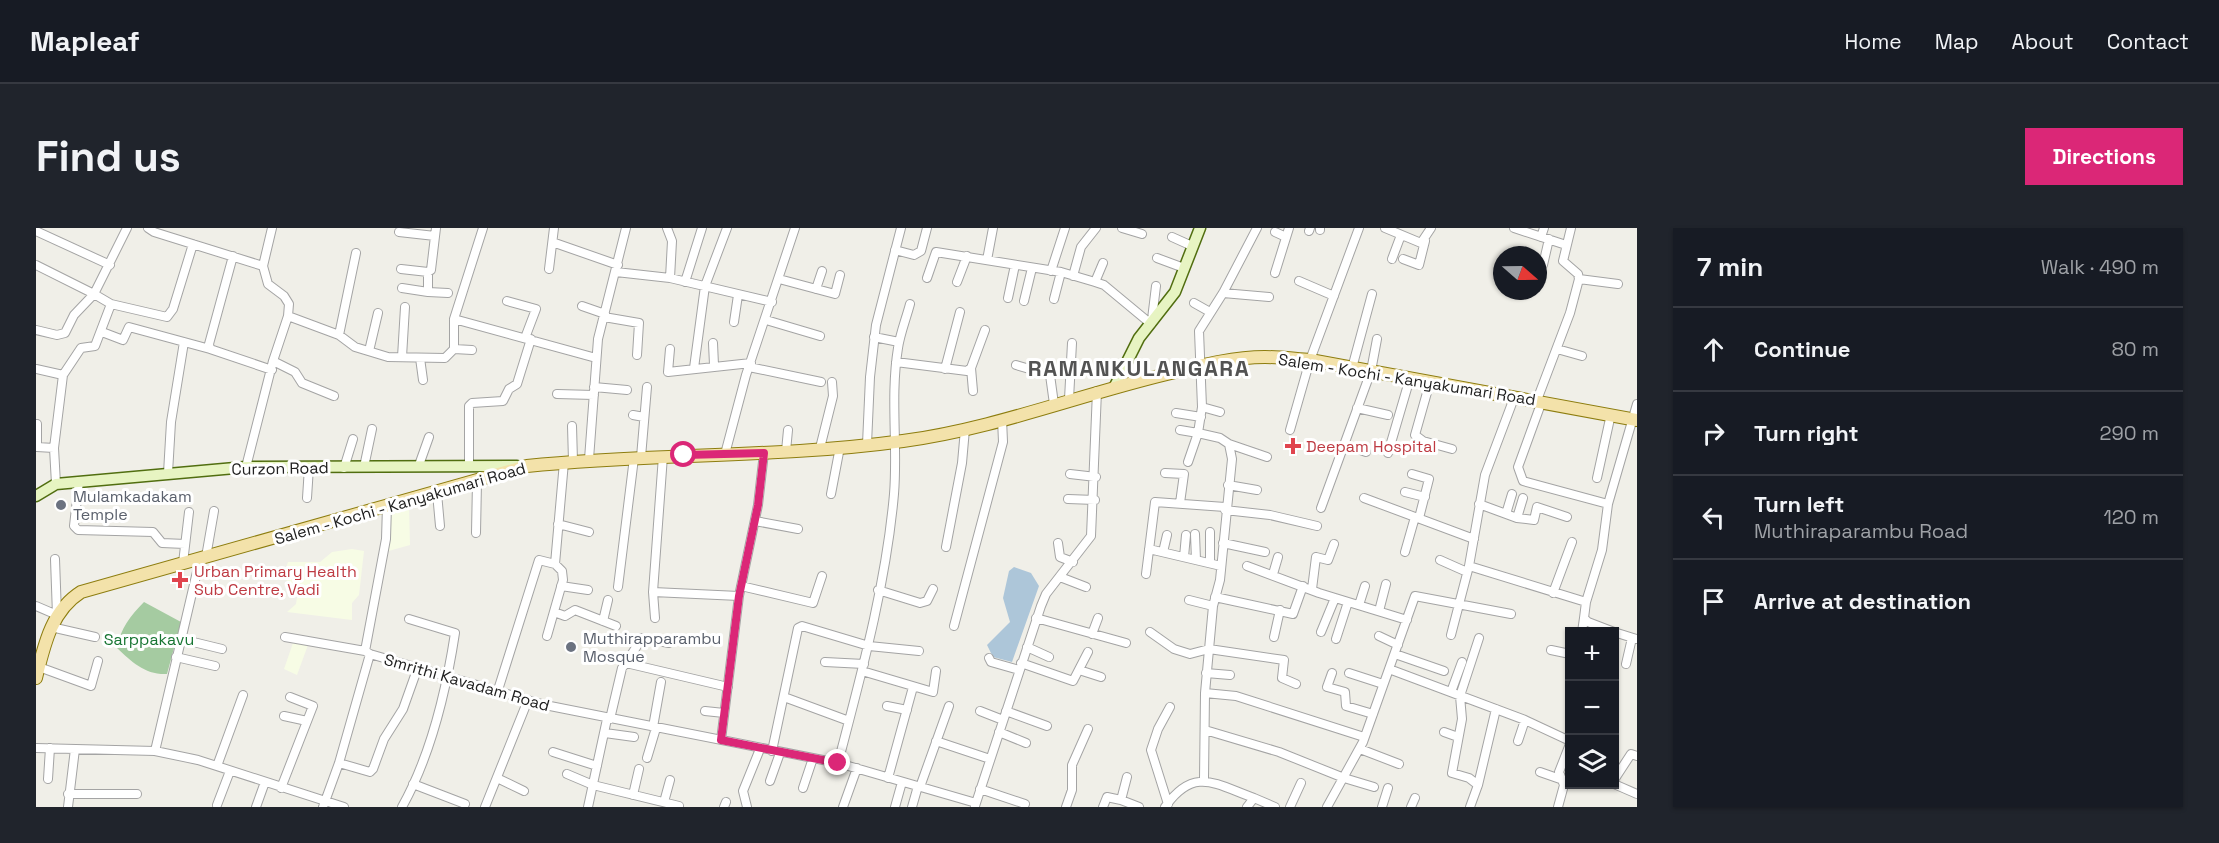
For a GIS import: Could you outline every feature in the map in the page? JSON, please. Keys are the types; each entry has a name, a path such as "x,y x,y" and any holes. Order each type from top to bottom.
{"main road":[{"path":"1115,386 1139,338 1175,292 1200,228"},
{"name":"Salem - Kochi - Kanyakumari Road","path":"37,673 57,615 71,598 81,592 477,482 527,466 589,459 764,453 896,442 965,429 1115,386 1199,366 1263,357 1310,360 1635,420"},
{"name":"Curzon Road","path":"36,496 56,484 246,467 527,466"}],"street":[{"path":"36,330 57,335 65,333 75,315 94,294 127,228"},
{"path":"148,228 263,266"},
{"path":"246,467 272,366 288,316 289,304 285,296 268,285 263,266 272,228"},
{"path":"288,316 339,335 355,347 369,351 402,357 445,358 454,349 454,319 483,228"},
{"path":"549,269 554,228"},
{"path":"589,459 596,358 604,315 626,228"},
{"path":"667,228 672,241 670,278"},
{"path":"685,282 702,228"},
{"path":"694,368 705,286 727,228"},
{"path":"725,454 750,365 795,228"},
{"path":"867,444 874,337 901,228"},
{"path":"921,251 927,228"},
{"path":"987,260 993,228"},
{"path":"1051,271 1065,228"},
{"path":"1073,276 1082,247 1096,228"},
{"path":"1122,228 1142,234"},
{"path":"1188,462 1198,433 1202,407 1199,331 1223,293 1257,228"},
{"path":"1275,273 1289,228"},
{"path":"1290,430 1310,360 1359,228"},
{"path":"1385,228 1418,243 1425,241"},
{"path":"1403,259 1419,265 1431,228"},
{"path":"1514,228 1529,230 1566,245"},
{"path":"1544,228 1545,246"},
{"path":"1571,228 1564,263 1578,274 1579,279 1518,467 1519,477 1523,481 1608,504"},
{"path":"36,231 110,265"},
{"path":"399,232 435,232 433,267 428,272 428,292"},
{"path":"1275,232 1286,237"},
{"path":"1392,259 1400,233"},
{"path":"1172,237 1192,246"},
{"path":"555,243 617,268 772,302"},
{"path":"36,265 111,304 167,317 173,309 193,244"},
{"path":"895,250 914,255 921,251 936,252 1061,272 1104,285 1151,324"},
{"path":"927,278 936,252"},
{"path":"339,335 356,254"},
{"path":"210,349 209,344 233,256"},
{"path":"957,282 966,256"},
{"path":"1157,258 1184,268"},
{"path":"1095,282 1103,263"},
{"path":"1008,297 1015,265"},
{"path":"1024,301 1032,268"},
{"path":"401,269 428,272"},
{"path":"816,289 822,271"},
{"path":"1054,299 1061,272"},
{"path":"779,279 834,294 840,275"},
{"path":"1579,279 1618,284"},
{"path":"1299,281 1334,296"},
{"path":"1151,324 1156,286"},
{"path":"402,288 448,293"},
{"path":"1223,293 1269,297"},
{"path":"1352,368 1372,294"},
{"path":"734,322 738,295"},
{"path":"469,465 469,406 472,403 503,401 509,389 517,384 536,309 507,301"},
{"path":"1194,303 1209,312"},
{"path":"56,484 54,448 63,375 81,348 95,346 111,304"},
{"path":"838,763 869,646 894,494 896,442 894,397 899,342 910,304"},
{"path":"582,306 604,315 639,323 637,356"},
{"path":"402,357 405,307"},
{"path":"945,369 960,312"},
{"path":"369,351 378,313"},
{"path":"454,319 596,358"},
{"path":"766,320 820,336"},
{"path":"102,332 123,340 129,327 295,372 302,383 334,396"},
{"path":"974,391 971,368 985,330"},
{"path":"874,337 899,342"},
{"path":"1321,508 1371,371 1377,339"},
{"path":"168,473 171,422 184,342"},
{"path":"712,343 714,365"},
{"path":"1069,399 1072,343"},
{"path":"454,349 472,350"},
{"path":"670,349 668,372 714,365 750,365 821,382"},
{"path":"1557,349 1582,356"},
{"path":"420,358 423,380"},
{"path":"897,362 968,371 971,368"},
{"path":"1016,365 1050,375 1054,404"},
{"path":"36,369 63,375"},
{"path":"1388,453 1410,378"},
{"path":"820,448 832,396 832,382"},
{"path":"1430,382 1415,435 1423,441 1452,449"},
{"path":"618,587 647,387"},
{"path":"557,394 627,390"},
{"path":"975,805 1036,618 1046,594 1092,536 1097,391"},
{"path":"1451,635 1468,569 1485,475 1514,398"},
{"path":"1583,627 1586,602 1598,571 1608,504 1635,420 1637,404"},
{"path":"1202,407 1220,412"},
{"path":"1357,408 1388,415"},
{"path":"1176,413 1201,417"},
{"path":"1597,478 1611,414"},
{"path":"633,416 644,417"},
{"path":"954,626 1003,442 1002,419"},
{"path":"37,424 37,447 54,448"},
{"path":"555,564 558,524 569,462 572,426"},
{"path":"364,467 372,429"},
{"path":"946,547 962,463 965,429"},
{"path":"786,451 788,430"},
{"path":"1180,430 1220,438 1229,444 1267,457"},
{"path":"419,465 429,437"},
{"path":"344,468 353,439"},
{"path":"1204,779 1206,673 1213,606 1221,566 1225,509 1232,459 1229,444"},
{"path":"1344,444 1366,452"},
{"path":"831,494 840,447"},
{"path":"721,740 739,596 755,521 764,453"},
{"path":"654,618 653,592 663,456"},
{"path":"306,498 309,467"},
{"path":"1165,473 1184,474 1180,503"},
{"path":"1070,474 1095,477"},
{"path":"1405,552 1425,497 1429,479 1412,474"},
{"path":"80,481 74,526 78,530 153,532 162,543 185,544"},
{"path":"476,533 477,482"},
{"path":"1228,485 1257,490"},
{"path":"1405,492 1425,497"},
{"path":"436,493 440,526"},
{"path":"1506,514 1512,494"},
{"path":"1364,498 1474,539"},
{"path":"1517,518 1523,498"},
{"path":"1068,499 1095,500"},
{"path":"1146,574 1155,502 1180,503 1270,515 1317,526"},
{"path":"1479,504 1517,518 1534,520 1537,507 1567,517"},
{"name":"Smrithi Kavadam Road","path":"387,507 386,539 368,652 528,700 609,719 838,763 975,805"},
{"path":"155,751 176,657 214,510"},
{"path":"183,562 189,512"},
{"path":"755,521 798,529"},
{"path":"558,524 589,532"},
{"path":"1210,532 1210,564"},
{"path":"1184,557 1191,535 1196,560"},
{"path":"1163,552 1167,536"},
{"path":"1553,593 1572,542"},
{"path":"1058,543 1060,556 1073,562"},
{"path":"1223,543 1265,552"},
{"path":"1312,589 1316,557 1328,560 1334,543"},
{"path":"1149,549 1221,566"},
{"path":"1273,574 1278,557"},
{"path":"36,606 57,615 56,559"},
{"path":"498,690 539,560 555,564 562,571 561,586 547,636"},
{"path":"1440,561 1586,602"},
{"path":"1247,566 1335,598 1407,620"},
{"path":"741,586 813,603 822,576"},
{"path":"1060,577 1086,587"},
{"path":"1379,611 1386,584"},
{"path":"561,586 588,590"},
{"path":"1215,597 1293,614 1303,586"},
{"path":"1359,605 1365,586"},
{"path":"878,590 920,603 927,601 933,589"},
{"path":"653,592 739,596"},
{"path":"1327,807 1360,749 1415,596 1441,599 1459,605 1511,614"},
{"path":"1321,632 1335,598"},
{"path":"603,621 608,600"},
{"path":"1189,600 1213,606"},
{"path":"1336,639 1348,602"},
{"path":"554,612 565,616 575,610 615,627"},
{"path":"1274,637 1280,610"},
{"path":"1036,618 1126,643"},
{"path":"1092,634 1098,618"},
{"path":"1584,618 1601,627"},
{"path":"402,807 413,784 448,676 454,633 409,619"},
{"path":"770,781 798,628 802,626 869,646 919,651"},
{"path":"51,627 95,637"},
{"path":"1150,632 1174,649 1190,654 1209,649 1284,660 1282,678 1296,684"},
{"path":"1619,633 1635,638 1626,664"},
{"path":"1379,636 1398,645"},
{"path":"285,637 347,645 368,652 339,763 324,804"},
{"path":"588,807 604,732 622,668 642,638 669,643"},
{"path":"1479,638 1460,696 1462,719 1452,773 1469,778 1479,785"},
{"path":"181,639 222,649"},
{"path":"1027,647 1049,657"},
{"path":"1551,650 1565,653"},
{"path":"989,658 991,662 1072,681 1088,652"},
{"path":"1395,654 1444,670"},
{"path":"176,657 215,666"},
{"path":"37,673 91,686 98,661"},
{"path":"825,662 863,667 933,692 936,671"},
{"path":"1452,692 1462,662"},
{"path":"626,663 728,687"},
{"path":"339,763 370,772 373,769 384,739 403,709 418,667"},
{"path":"1389,669 1524,720 1565,741"},
{"path":"1079,670 1101,677"},
{"path":"1206,673 1230,675"},
{"path":"1332,673 1327,687 1345,692 1346,705 1373,714"},
{"path":"1349,673 1383,684"},
{"path":"647,758 655,728 661,682"},
{"path":"888,778 914,687"},
{"path":"1205,693 1236,696 1364,737"},
{"path":"217,766 243,695"},
{"path":"281,788 313,706 290,697"},
{"path":"784,697 849,721"},
{"path":"485,807 528,700"},
{"path":"887,706 907,710"},
{"path":"912,807 949,706"},
{"path":"1166,805 1151,750 1158,729 1170,707"},
{"path":"1470,807 1479,785 1496,709"},
{"path":"705,711 724,713"},
{"path":"980,711 1003,720"},
{"path":"1006,711 1047,726"},
{"path":"284,716 307,721"},
{"path":"1518,741 1524,720"},
{"path":"1066,807 1072,790 1072,765 1088,729"},
{"path":"1205,730 1279,752 1344,778 1374,787"},
{"path":"604,732 634,737"},
{"path":"999,732 1026,743"},
{"path":"1444,732 1458,737"},
{"path":"936,741 990,759"},
{"path":"36,748 155,751 217,766 324,804 344,807"},
{"path":"48,779 50,748"},
{"path":"68,807 75,749"},
{"path":"747,807 743,791 760,749"},
{"path":"1360,749 1399,764"},
{"path":"553,752 597,766"},
{"path":"1619,772 1631,754 1637,756"},
{"path":"1558,807 1562,796 1563,780 1559,772 1565,755"},
{"path":"803,788 813,758"},
{"path":"843,807 857,768"},
{"path":"633,795 639,769"},
{"path":"217,805 230,771"},
{"path":"1540,772 1563,780"},
{"path":"567,774 593,785 679,806"},
{"path":"1121,800 1127,777"},
{"path":"497,778 524,790"},
{"path":"1166,805 1185,785 1204,779 1275,807"},
{"path":"663,802 670,780"},
{"path":"256,807 264,782"},
{"path":"895,807 902,782"},
{"path":"1290,807 1301,783"},
{"path":"413,784 465,804"},
{"path":"1619,786 1637,794"},
{"path":"1382,807 1388,788"},
{"path":"980,789 1025,804"},
{"path":"68,794 137,794"},
{"path":"1103,807 1107,797 1138,807"},
{"path":"1247,807 1254,798"},
{"path":"1412,807 1415,798"}],"shaded area":[{"path":"409,505 410,545 385,552 389,509"},
{"path":"352,549 364,551 359,595 352,603 352,620 287,612 296,604 298,591 283,577 288,562 320,562 332,552"},
{"path":"294,640 308,645 297,675 284,669"}],"green space":[{"name":"Sarppakavu","path":"144,602 181,622 167,674 145,670 117,648 127,623"}],"water":[{"path":"1014,567 1031,573 1039,586 1012,662 993,657 987,645 1010,622 1003,598 1009,571"}],"place":[{"name":"Deepam Hospital","path":"1293,446"},
{"name":"Mulamkadakam Temple","path":"61,505"},
{"name":"Urban Primary Health Sub Centre, Vadi","path":"180,580"},
{"name":"Muthirapparambu Mosque","path":"571,647"}],"district":[{"name":"RAMANKULANGARA","path":"1139,368"}],"route":[{"path":"684,455 764,453 758,505 739,596 721,740 838,763"}]}
